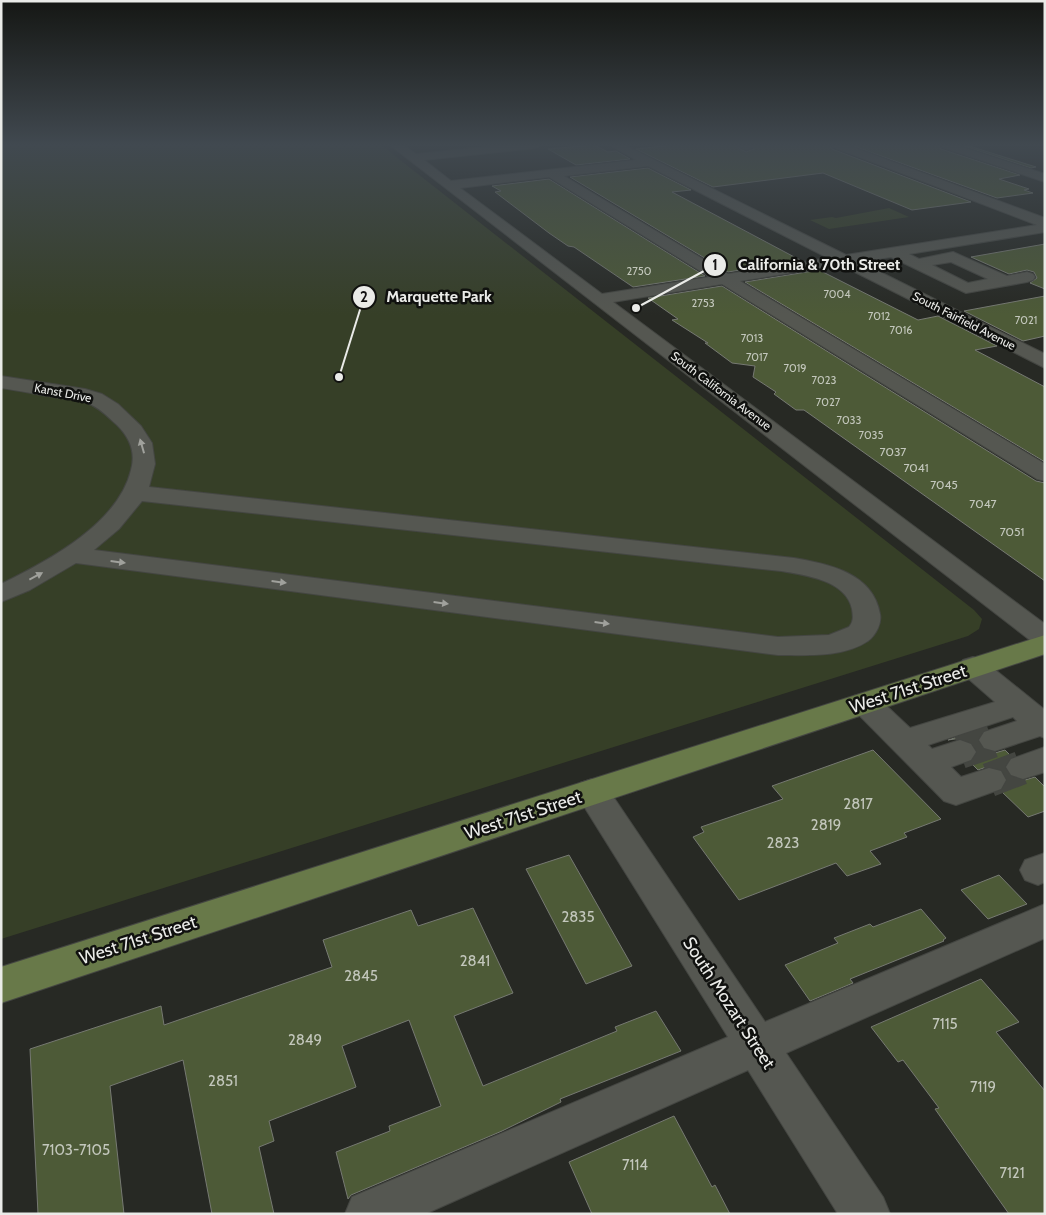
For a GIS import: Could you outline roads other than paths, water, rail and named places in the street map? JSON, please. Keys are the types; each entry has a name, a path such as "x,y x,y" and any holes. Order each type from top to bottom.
{"main road":[{"name":"West 71st Street","path":"1,985 1045,644"}],"street":[{"name":"South California Avenue","path":"472,202 1045,638"},
{"path":"598,202 1045,474"},
{"name":"South Fairfield Avenue","path":"729,202 1045,362"},
{"path":"988,202 1045,223"},
{"path":"600,300 1045,228"},
{"path":"893,252 966,288 1005,281 1031,284 940,309"},
{"path":"916,263 953,257 1005,281"},
{"name":"Kanst Drive","path":"1,382 87,396 108,405 138,435 144,452 144,474 136,493 116,518 98,535 52,568 1,594"},
{"path":"70,555 778,646 810,646 838,642 859,635 868,621 867,607 858,590 838,577 812,568 781,563 136,493"},
{"path":"973,668 1037,720"},
{"path":"865,703 956,792 989,780"},
{"path":"994,740 1037,720"},
{"path":"904,741 1037,720"},
{"path":"926,764 960,752"},
{"name":"South Mozart Street","path":"592,792 866,1214"},
{"path":"395,1209 757,1045 1045,920"}],"tunnel":[{"path":"960,752 995,740"},
{"path":"989,780 1023,767"}],"place":[{"name":"California & 70th Street","path":"636,308"},
{"name":"Marquette Park","path":"339,377"}]}
